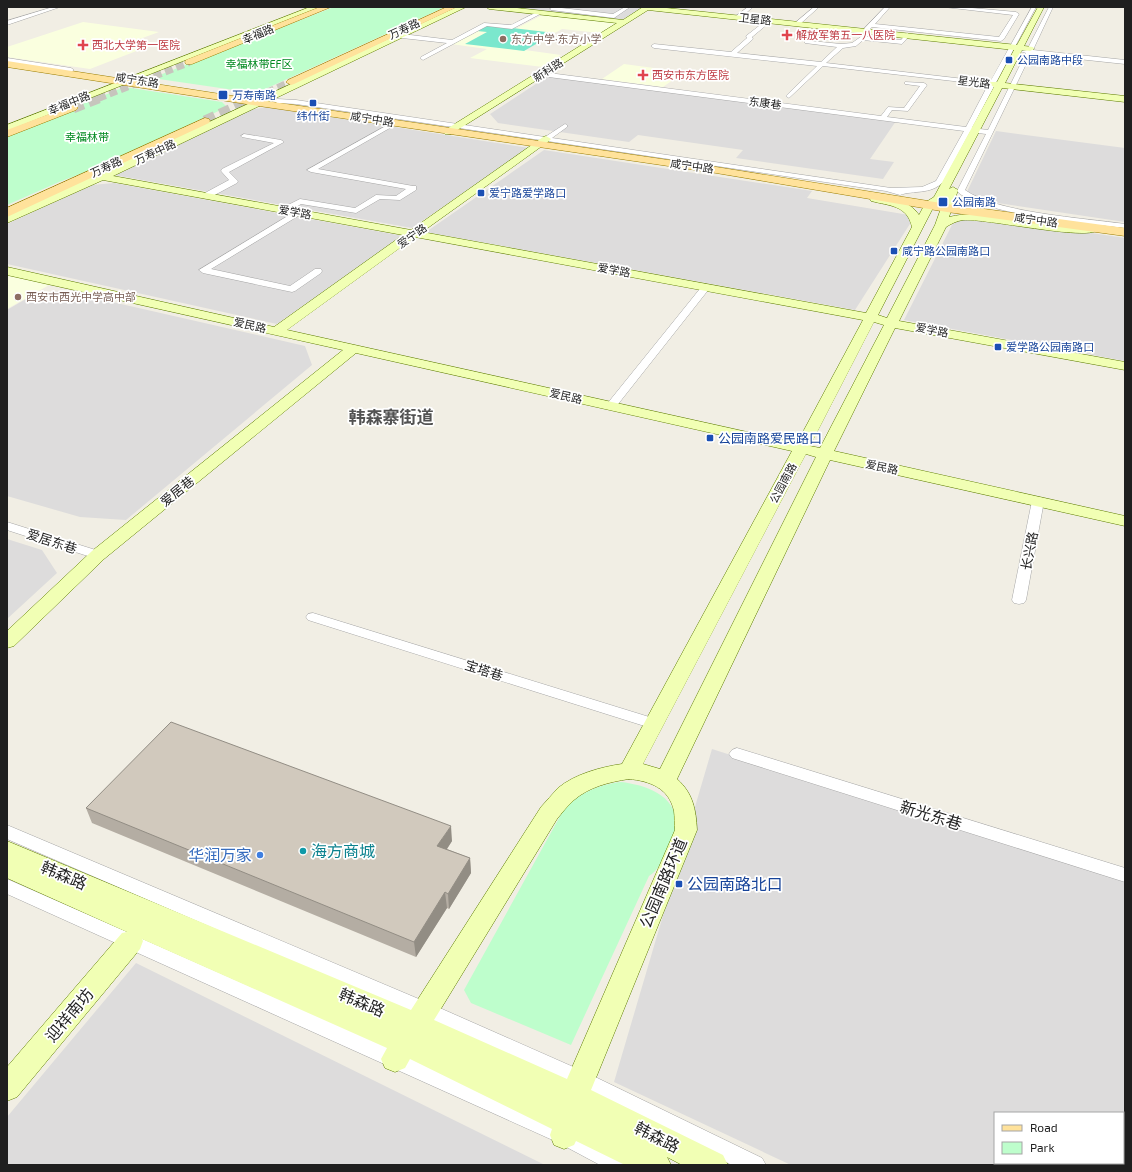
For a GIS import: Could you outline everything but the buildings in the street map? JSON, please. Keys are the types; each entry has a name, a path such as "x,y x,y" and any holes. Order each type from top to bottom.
{"main road":[{"path":"306,15 316,7"},
{"name":"幸福中路","path":"7,128 130,78 316,7"},
{"name":"幸福路","path":"189,62 327,7"},
{"name":"万寿路","path":"291,82 453,7"},
{"path":"268,101 464,7"},
{"path":"489,7 624,22"},
{"name":"卫星路","path":"648,7 907,36 962,38 1023,49"},
{"name":"新科路","path":"453,129 648,7"},
{"name":"公园南路","path":"1023,49 1041,7"},
{"name":"公园南路","path":"629,771 918,227 940,203 1045,7"},
{"path":"414,30 436,15"},
{"name":"咸宁东路","path":"7,63 121,82 268,101"},
{"name":"咸宁东路","path":"67,72 130,78 268,101"},
{"name":"星光路","path":"1002,85 1125,99"},
{"name":"咸宁中路","path":"268,101 453,129"},
{"name":"咸宁中路","path":"268,101 804,185 940,203 1026,212 1125,227"},
{"name":"万寿中路","path":"8,218 268,101"},
{"path":"7,134 74,108"},
{"name":"万寿路","path":"8,218 205,121"},
{"name":"咸宁中路","path":"541,143 900,193 940,203 1059,224 1125,232"},
{"name":"爱宁路","path":"276,331 415,234 541,143"},
{"name":"爱学路","path":"102,177 870,317 891,323 1125,366"},
{"path":"804,185 836,193 900,204 912,212 917,219 918,227"},
{"name":"公园南路","path":"664,781 825,454 941,225 940,203"},
{"path":"941,225 949,219 974,216 1046,227 1091,230"},
{"name":"爱民路","path":"7,271 1125,521"},
{"name":"爱居巷","path":"7,642 98,555 354,348"},
{"name":"公园南路环道","path":"411,1035 550,813 562,798 583,784 610,774 629,771 648,773 664,781 677,792 685,811 686,830 572,1108"},
{"name":"韩森路","path":"7,850 572,1108 713,1165"},
{"name":"韩森路","path":"7,868 411,1035"},
{"name":"迎祥南坊","path":"7,1088 131,941"},
{"name":"韩森路","path":"572,1108 656,1165"}],"street":[{"path":"7,23 58,7"},
{"path":"553,9 614,16 628,7"},
{"path":"738,17 751,7"},
{"path":"797,24 817,7"},
{"path":"865,31 888,7"},
{"path":"870,25 962,38 1001,38 1016,14 946,7"},
{"path":"1023,49 1034,7"},
{"path":"1023,49 1051,7"},
{"path":"423,58 486,24 512,27 539,13"},
{"path":"732,54 751,38 748,37 768,21"},
{"path":"820,30 807,42 841,46 854,45 862,38 902,42 907,36"},
{"path":"402,36 452,42"},
{"name":"星光路","path":"654,46 1002,85"},
{"path":"789,96 841,46"},
{"path":"1023,49 1125,62"},
{"name":"东康巷","path":"541,74 979,130"},
{"path":"883,118 890,108 906,110 924,85 901,82"},
{"path":"1002,85 979,130 961,191 966,196 976,201 1026,212"},
{"path":"268,101 393,124 453,129"},
{"path":"286,210 300,201 356,211 379,197 397,198 413,188 311,170 393,124"},
{"path":"541,143 565,126"},
{"path":"541,143 887,189 921,190 936,185 979,130"},
{"path":"206,196 234,181 226,171 281,142 244,136"},
{"path":"887,189 900,193"},
{"path":"299,213 203,270 292,289 318,271"},
{"path":"1059,224 1125,236"},
{"path":"612,406 706,287"},
{"name":"长兴路","path":"1019,600 1038,501"},
{"name":"爱居东巷","path":"7,526 98,555"},
{"name":"宝塔巷","path":"314,616 654,724"},
{"name":"新光东巷","path":"737,754 1125,876"},
{"path":"7,832 411,1035 572,1108 755,1165"},
{"path":"7,886 131,941 411,1035"},
{"path":"572,1108 622,1165"}],"shaded area":[{"path":"502,7 643,7 622,20"},
{"name":"东方中学·东方小学","path":"544,14 618,22 600,33 562,29 525,50 561,55 543,67 470,58 487,49 451,44 488,25 517,28"},
{"name":"西北大学第一医院","path":"83,22 159,32 137,40 157,43 90,69 7,57 7,47"},
{"name":"西安市东方医院","path":"624,64 684,72 663,87 602,79"},
{"path":"548,76 896,121 870,159 894,162 883,179 736,158 743,150 638,135 629,142 498,123 490,114"},
{"path":"266,107 529,148 412,228 114,175 250,110"},
{"path":"996,131 1125,148 1125,222 964,198"},
{"path":"544,150 812,191 807,198 915,216 855,310 426,232"},
{"path":"114,183 403,236 277,324 7,264 7,224 92,185"},
{"path":"958,213 1125,238 1125,361 904,320"},
{"name":"西安市西光中学高中部","path":"7,274 51,284 7,309"},
{"path":"64,291 305,346 312,365 126,520 80,517 7,496 7,310 36,293"},
{"path":"7,539 42,550 57,573 7,619"},
{"path":"712,749 1125,881 1125,1165 791,1165 614,1082"},
{"path":"136,963 545,1165 7,1165 7,1117"}],"green space":[{"name":"幸福林带EF区","path":"334,7 445,7 263,90 241,91 152,78"},
{"path":"488,25 555,33 524,51 465,44 487,32 477,31"},
{"name":"幸福林带","path":"122,88 131,88 222,102 227,107 104,165 59,182 7,205 7,137 43,120"},
{"path":"621,782 641,786 651,790 668,801 673,809 676,819 675,831 660,865 649,876 571,1045 471,1003 464,990 564,809 577,798 590,790 604,785"}],"tunnel":[{"path":"98,98 189,62"},
{"path":"256,98 291,82"},
{"path":"73,108 101,97"},
{"path":"205,121 258,97"}],"place":[{"name":"解放军第五一八医院","path":"787,35"},
{"name":"东方中学·东方小学","path":"503,39"},
{"name":"西北大学第一医院","path":"83,45"},
{"name":"公园南路中段","path":"1009,60"},
{"name":"西安市东方医院","path":"643,75"},
{"name":"万寿南路","path":"223,95"},
{"name":"纬什街","path":"313,103"},
{"name":"爱宁路爱学路口","path":"481,193"},
{"name":"公园南路","path":"943,202"},
{"name":"咸宁路公园南路口","path":"894,251"},
{"name":"西安市西光中学高中部","path":"18,297"},
{"name":"爱学路公园南路口","path":"998,347"},
{"name":"公园南路爱民路口","path":"710,438"},
{"name":"海方商城","path":"303,851"},
{"name":"华润万家","path":"260,855"},
{"name":"公园南路北口","path":"679,884"}],"district":[{"name":"韩森寨街道","path":"391,417"}]}
